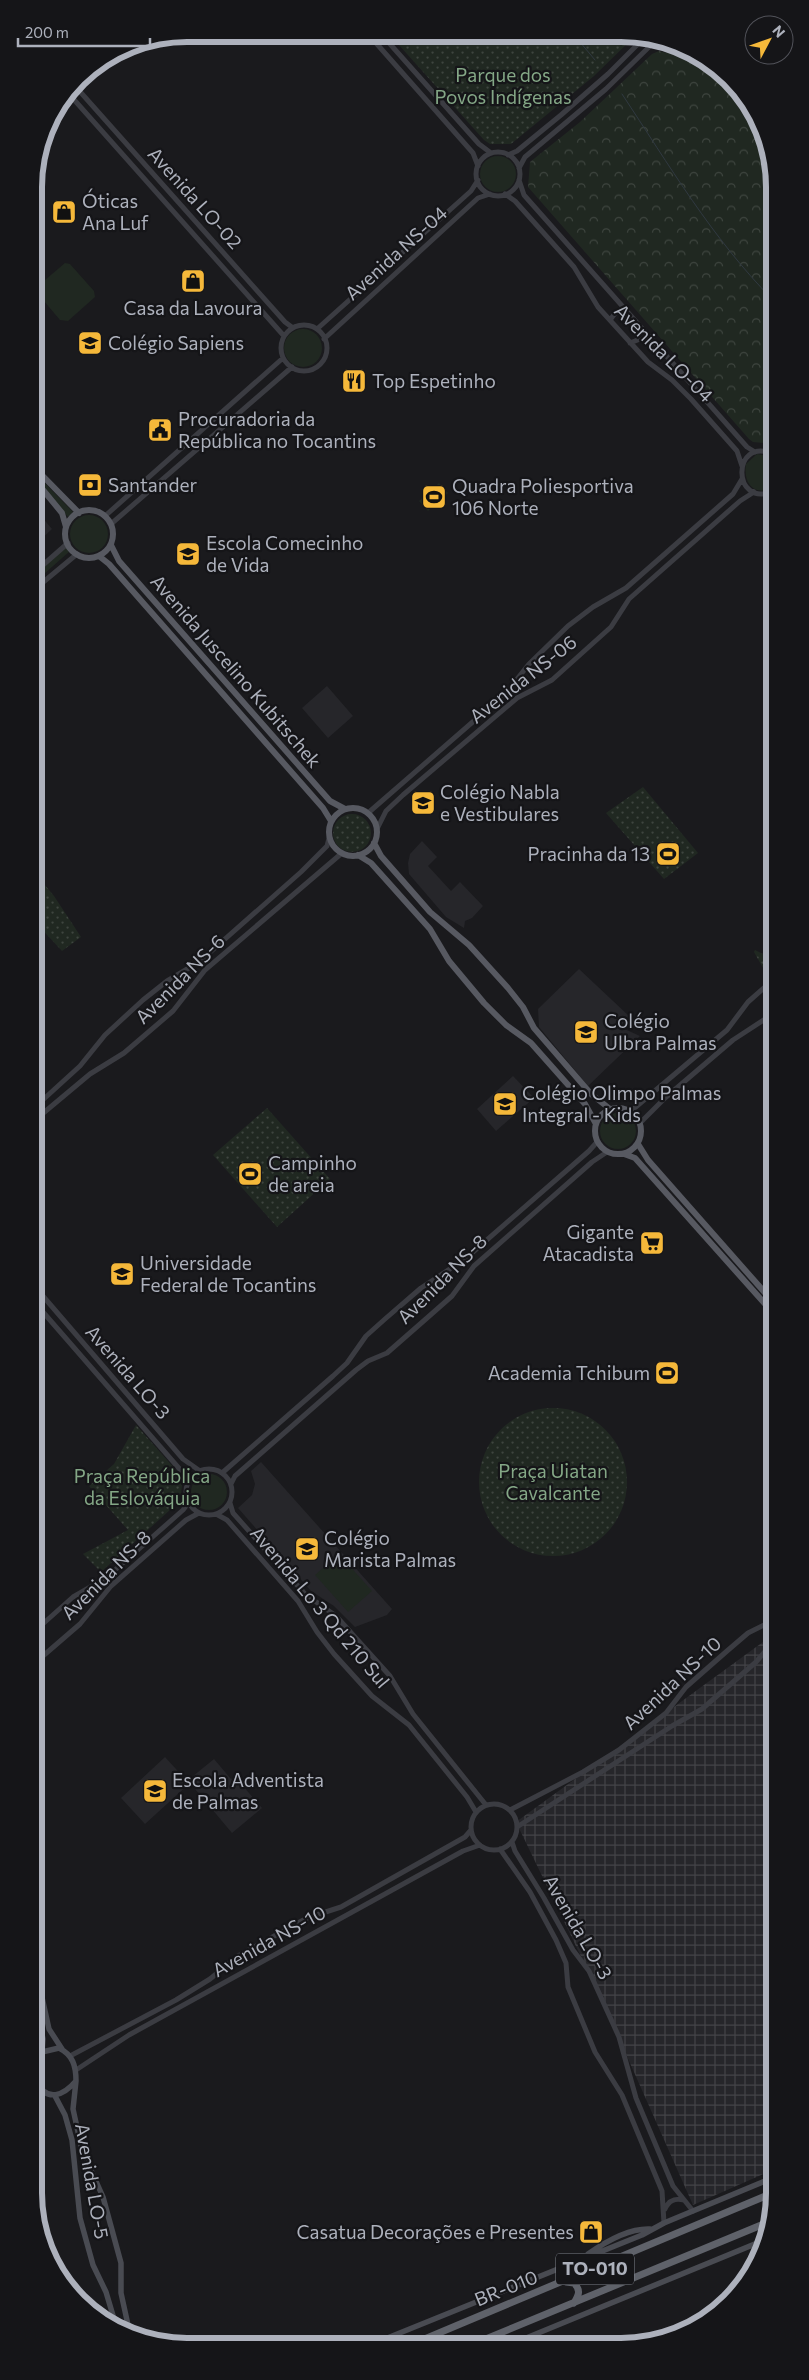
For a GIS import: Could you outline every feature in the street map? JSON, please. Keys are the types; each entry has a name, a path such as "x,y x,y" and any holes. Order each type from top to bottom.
{"highway":[{"name":"BR-010","path":"427,2338 563,2283 766,2196"},
{"name":"TO-010","path":"488,2338 763,2224"},
{"path":"563,2283 574,2283 578,2288 579,2295 574,2303"}],"main road":[{"path":"43,476 79,513"},
{"path":"43,490 62,512 66,520 66,530 68,543 77,554 88,558 99,556 111,545 113,537 111,524 105,516 89,510 79,513 71,519 66,530"},
{"name":"Avenida Juscelino Kubitschek","path":"111,545 119,561 330,801 345,809"},
{"name":"Avenida Juscelino Kubitschek","path":"99,556 109,564 238,710 323,808 331,821"},
{"path":"358,855 370,849 374,843 376,829 374,820 368,813 353,808 345,809 331,821 329,838 336,849 342,853 358,855 371,863 430,928 449,961 484,1003 501,1021 527,1039 585,1104 596,1124"},
{"path":"374,843 381,856 430,912 468,945 508,988 523,1006 534,1028 591,1094 610,1109"},
{"path":"624,1154 638,1144 641,1137 640,1123 631,1111 617,1108 610,1109 599,1118 596,1124 597,1142 607,1152 624,1154 635,1158 766,1305"},
{"path":"638,1144 648,1160 766,1294"},
{"path":"43,2001 49,2028 62,2049 70,2056 76,2070 73,2109 82,2150 98,2182 121,2263 121,2293 128,2325"},
{"path":"43,2052 54,2048 62,2049"},
{"path":"43,2093 55,2096 68,2090 76,2081"},
{"name":"Avenida LO-5","path":"55,2096 65,2115 72,2140 80,2218 93,2266 106,2292 114,2317"},
{"path":"387,2338 586,2258 606,2243 634,2231 652,2229 766,2181"},
{"path":"526,2338 757,2243"}],"street":[{"path":"376,43 473,153 478,166 478,180 482,188 490,194 505,194 514,188 519,180 519,168 515,160 508,155 499,152 491,153 483,158 478,166"},
{"path":"389,43 480,146 491,153"},
{"path":"508,155 517,151 563,113 638,44"},
{"path":"519,168 525,157 570,121 610,86 633,61 653,46"},
{"name":"Avenida LO-02","path":"80,90 284,322 293,328"},
{"name":"Avenida LO-02","path":"73,98 284,336"},
{"name":"Avenida NS-04","path":"317,330 473,190 478,180"},
{"name":"Avenida LO-04","path":"519,180 524,195 748,448 755,452"},
{"name":"Avenida NS-04","path":"324,339 479,197 490,194"},
{"name":"Avenida LO-04","path":"505,194 515,200 574,267 592,299 630,343 648,362 672,380 691,399 737,452 742,466"},
{"path":"610,320 616,312 624,308"},
{"path":"308,326 317,330 324,339 325,354 321,363 315,368 303,371 292,367 283,358 281,346 284,336 293,328 308,326"},
{"path":"630,343 640,339 645,332"},
{"path":"105,516 283,358"},
{"path":"111,524 292,367"},
{"path":"766,452 755,452 746,458 742,466 742,479 746,486 754,492 766,494"},
{"name":"Avenida NS-06","path":"368,813 506,693 529,664 568,626 593,607 626,588 733,494 742,479"},
{"name":"Avenida NS-06","path":"376,829 386,811 403,795 517,698 552,680 611,627 629,599 740,501 754,492"},
{"path":"43,565 68,543"},
{"path":"43,582 77,554"},
{"name":"Avenida NS-6","path":"43,1099 80,1066 105,1035 143,1000 167,981 199,962 306,867 327,846 329,838"},
{"name":"Avenida NS-6","path":"43,1113 90,1074 124,1053 173,1011 205,970 342,853"},
{"path":"631,1111 727,1030 748,1002 766,986"},
{"path":"640,1123 665,1098 733,1040 766,1019"},
{"name":"Avenida NS-8","path":"222,1473 347,1363 366,1336 385,1319 421,1288 465,1259 597,1142"},
{"name":"Avenida NS-8","path":"231,1484 235,1476 356,1370 368,1361 387,1353 452,1296 474,1266 592,1162 607,1152"},
{"name":"Avenida LO-3","path":"43,1296 183,1459 200,1471"},
{"name":"Avenida LO-3","path":"43,1312 190,1481"},
{"path":"208,1469 222,1473 231,1484 230,1503 216,1514 199,1513 189,1502 187,1488 190,1481 200,1471 208,1469"},
{"name":"Avenida NS-8","path":"43,1624 73,1597 106,1578 183,1510 189,1502"},
{"name":"Avenida Lo 3 Qd 210 Sul","path":"230,1503 233,1513 305,1594 336,1616 390,1676 413,1714 486,1805"},
{"name":"Avenida NS-8","path":"43,1656 80,1624 111,1586 186,1520 199,1513"},
{"name":"Avenida Lo 3 Qd 210 Sul","path":"216,1514 227,1520 298,1601 317,1632 355,1678 372,1696 408,1725 467,1797 476,1812"},
{"name":"Avenida NS-10","path":"510,1810 575,1777 619,1750 666,1713 686,1687 748,1633 766,1624"},
{"name":"Avenida NS-10","path":"517,1827 531,1816 601,1774 672,1726 702,1709 756,1662 766,1650"},
{"path":"498,1804 510,1810 516,1819 517,1827 512,1842 500,1849 486,1849 480,1845 471,1830 472,1817 476,1812 486,1805 498,1804"},
{"path":"70,2056 210,1979 238,1956 260,1943 307,1918 341,1907 420,1864 465,1837 471,1830"},
{"name":"Avenida LO-3","path":"512,1842 513,1848 573,1950 588,1971 623,2047 636,2098 673,2186 693,2211"},
{"name":"Avenida NS-10","path":"76,2070 137,2030 463,1851 480,1845"},
{"name":"Avenida LO-3","path":"500,1849 530,1892 556,1940 566,1963 568,1986 590,2039 622,2095 662,2191 664,2223"},
{"path":"664,2212 670,2201 685,2200"}],"shaded area":[{"path":"43,518 52,529 43,537"},
{"path":"327,686 353,716 328,738 302,708"},
{"path":"422,841 437,857 428,866 451,891 460,882 483,906 472,918 465,921 464,928 446,917 409,874 408,863 410,854"},
{"name":"Colégio Ulbra Palmas","path":"579,969 629,1016 620,1027 640,1036 588,1086 539,1027 538,1009"},
{"name":"Colégio Olimpo Palmas Integral - Kids","path":"513,1076 534,1098 496,1131 477,1109"},
{"name":"Colégio Marista Palmas","path":"261,1462 392,1609 387,1615 355,1627 334,1606 311,1591 238,1508 252,1495 255,1484 251,1471"},
{"path":"766,1640 766,2173 693,2205 602,2000 516,1822"},
{"path":"165,1757 187,1781 214,1759 231,1779 235,1777 262,1808 232,1833 190,1783 145,1824 121,1798"}],"green space":[{"name":"Parque dos Povos Indígenas","path":"397,43 628,43 594,76 511,144 490,144 484,140"},
{"path":"659,51 694,62 710,72 737,99 747,115 762,150 766,178 766,443 753,442 749,439 528,187 530,162 580,122 652,54"},
{"path":"498,156 505,157 511,161 515,167 515,181 511,187 505,191 498,192 491,191 485,187 481,181 480,174 481,167 485,161 491,157"},
{"path":"65,263 70,264 94,291 95,297 68,321 60,320 43,300 43,282"},
{"path":"303,329 316,335 322,348 316,361 303,367 290,361 284,348 290,335"},
{"path":"757,454 766,456 766,490 760,491 751,486 746,477 746,464"},
{"path":"43,481 73,512 68,517 43,488"},
{"name":"Quadra Poliesportiva 106 Norte","path":"439,483 448,493 428,511 419,501"},
{"path":"89,515 102,521 108,534 102,547 89,553 76,547 70,534 76,521"},
{"path":"66,546 70,551 43,575 43,568"},
{"path":"643,787 698,853 664,879 606,813"},
{"path":"352,814 366,819 371,833 366,847 352,852 338,847 333,833 338,819"},
{"path":"43,883 81,937 62,951 43,931"},
{"path":"755,950 766,956 766,973 754,952"},
{"path":"267,1108 330,1179 277,1227 213,1155"},
{"path":"618,1113 625,1114 631,1118 635,1124 635,1138 631,1144 625,1148 618,1149 611,1148 605,1144 601,1138 600,1131 601,1124 605,1118 611,1114"},
{"name":"Praça Uiatan Cavalcante","path":"553,1408 581,1414 605,1430 621,1454 627,1482 621,1510 605,1534 581,1550 553,1556 525,1550 501,1534 485,1510 479,1482 485,1454 501,1430 525,1414"},
{"name":"Praça República da Eslováquia","path":"136,1425 183,1478 180,1501 101,1572 83,1554 128,1530 89,1486 114,1464"},
{"path":"209,1474 216,1475 222,1479 226,1485 226,1499 222,1505 216,1509 209,1510 202,1509 196,1505 192,1499 191,1492 192,1485 196,1479 202,1475"},
{"path":"339,1554 372,1591 348,1612 315,1575"}],"waterway":[{"path":"581,43 595,60"},
{"path":"622,94 692,200 730,251 766,293"}],"place":[{"name":"Óticas Ana Luf","path":"64,212"},
{"name":"Casa da Lavoura","path":"193,281"},
{"name":"Colégio Sapiens","path":"90,343"},
{"name":"Top Espetinho","path":"354,381"},
{"name":"Procuradoria da República no Tocantins","path":"160,430"},
{"name":"Santander","path":"90,485"},
{"name":"Quadra Poliesportiva 106 Norte","path":"434,497"},
{"name":"Escola Comecinho de Vida","path":"188,554"},
{"name":"Colégio Nabla e Vestibulares","path":"423,803"},
{"name":"Pracinha da 13","path":"668,854"},
{"name":"Colégio Ulbra Palmas","path":"586,1032"},
{"name":"Colégio Olimpo Palmas Integral - Kids","path":"505,1104"},
{"name":"Campinho de areia","path":"250,1174"},
{"name":"Gigante Atacadista","path":"652,1243"},
{"name":"Universidade Federal de Tocantins","path":"122,1274"},
{"name":"Academia Tchibum","path":"667,1373"},
{"name":"Colégio Marista Palmas","path":"307,1549"},
{"name":"Escola Adventista de Palmas","path":"155,1791"},
{"name":"Casatua Decorações e Presentes","path":"591,2232"}]}
